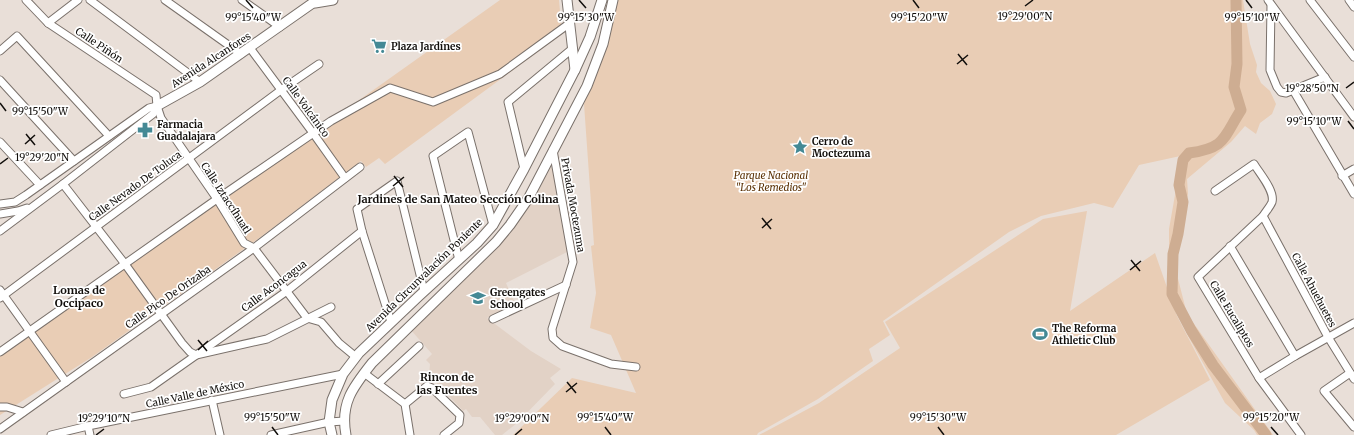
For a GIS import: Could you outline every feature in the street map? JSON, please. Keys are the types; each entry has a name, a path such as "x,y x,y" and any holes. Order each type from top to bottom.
{"main road":[{"path":"567,0 575,70"},
{"name":"Avenida Circunvalación Poniente","path":"332,435 329,422 332,400 343,374 358,355 391,322 459,260 493,225 524,169 575,70 590,37 602,0"},
{"path":"346,435 344,421 346,404 364,373 379,356 500,237 528,199 587,86 603,44 613,0"},
{"name":"Avenida Alcanfores","path":"157,106 200,82 280,26 323,1"},
{"path":"368,345 368,348 372,354 379,356"},
{"path":"358,355 367,356 372,363"}],"street":[{"name":"Calle Piñón","path":"26,0 48,23 156,95 157,106"},
{"path":"48,23 78,0"},
{"path":"90,0 200,82"},
{"path":"165,0 240,54"},
{"path":"242,0 280,26"},
{"path":"1310,0 1354,57"},
{"path":"1349,0 1354,7"},
{"path":"1269,2 1354,117"},
{"path":"1269,2 1270,70 1277,87 1281,92 1286,93 1325,77"},
{"path":"0,352 217,199 331,121 390,88 433,102 500,74 570,23"},
{"path":"0,52 17,36 108,136"},
{"name":"Calle Volcánico","path":"250,48 314,133 345,178"},
{"path":"524,169 508,102 572,49"},
{"name":"Calle Nevado De Toluca","path":"1,294 96,227 281,90 320,64"},
{"path":"0,80 74,161"},
{"path":"1293,90 1342,176 1354,194"},
{"name":"Avenida Alcanfores","path":"0,204 15,202 149,108 157,106"},
{"name":"Avenida Alcanfores","path":"0,231 153,114 157,106"},
{"name":"Calle Iztaccíhuatl","path":"157,106 161,118 217,199 244,243 254,248 307,318"},
{"path":"459,260 433,156 468,132 493,225"},
{"path":"0,142 40,185"},
{"name":"Privada Moctezuma","path":"553,150 573,262 552,329 553,338 562,346 611,364 636,368"},
{"name":"Calle Eucaliptos","path":"1215,191 1254,164 1272,192 1272,204 1263,216 1198,277 1259,378 1301,435"},
{"name":"Calle Pico De Orizaba","path":"0,429 254,248 360,167"},
{"path":"1342,176 1354,169"},
{"path":"391,322 356,209 396,182 424,291"},
{"path":"63,184 125,264 182,343 190,352 196,355 267,339 331,306"},
{"path":"0,214 18,212 35,205 26,195"},
{"name":"Calle Ahuehuetes","path":"1263,216 1328,337 1352,376 1324,391 1354,427"},
{"name":"Calle Aconcagua","path":"124,394 151,387 287,291 362,231"},
{"path":"1230,246 1295,356"},
{"path":"493,319 566,285"},
{"path":"1,294 30,331 66,382"},
{"path":"307,318 322,322 339,343 358,355"},
{"path":"1259,378 1354,323"},
{"path":"378,384 419,346"},
{"path":"364,373 405,404 410,435"},
{"name":"Calle Valle de México","path":"51,435 212,400 343,374"},
{"path":"405,404 426,386 432,388 460,415 459,423 444,435"},
{"path":"212,400 220,435"},
{"path":"0,407 7,407 23,412"},
{"path":"271,435 282,434 329,422 344,421"},
{"path":"88,426 90,435"}],"shaded area":[{"name":"Greengates School","path":"548,167 554,168 567,252 506,283 515,303 487,318 531,351 561,369 550,378 555,384 517,423 502,435 495,435 480,417 472,417 466,409 463,411 429,375 430,364 426,360 432,354 410,329 485,260 499,245"}],"green space":[{"path":"500,0 559,0 562,34 385,164 379,158 366,167 361,161 262,236 92,357 0,415 0,355"},
{"name":"Parque Nacional \"Los Remedios\"","path":"618,0 1243,0 1250,44 1257,65 1256,72 1261,83 1270,91 1276,104 1272,114 1260,123 1256,134 1245,126 1231,142 1187,179 1188,194 1183,217 1176,271 1187,314 1273,435 1257,435 1254,430 1225,403 1188,336 1169,290 1169,229 1175,195 1176,175 1185,155 1139,165 1113,208 1094,203 1041,216 1009,232 883,321 890,335 869,349 873,361 818,399 758,433 757,435 513,435 572,378 636,393 611,335 590,328 596,293 591,246 594,245 584,104"},
{"name":"The Reforma Athletic Club","path":"1087,211 1070,311 1155,253 1177,316 1210,380 1116,435 759,435 819,403 900,348 885,322 1043,219"}],"waterway":[{"path":"1236,0 1237,64 1234,87 1241,110 1226,135 1217,145 1201,151 1189,153 1183,160 1179,185 1183,202 1173,254 1172,294 1191,330 1213,365 1266,435"}],"place":[{"name":"Plaza Jardínes","path":"379,46"},
{"name":"Farmacia Guadalajara","path":"145,130"},
{"name":"Cerro de Moctezuma","path":"800,147"},
{"name":"Greengates School","path":"478,298"},
{"name":"The Reforma Athletic Club","path":"1040,334"}],"district":[{"name":"Jardines de San Mateo Sección Colina","path":"458,199"},
{"name":"Lomas de Occipaco","path":"79,296"},
{"name":"Rincon de las Fuentes","path":"447,383"}]}
